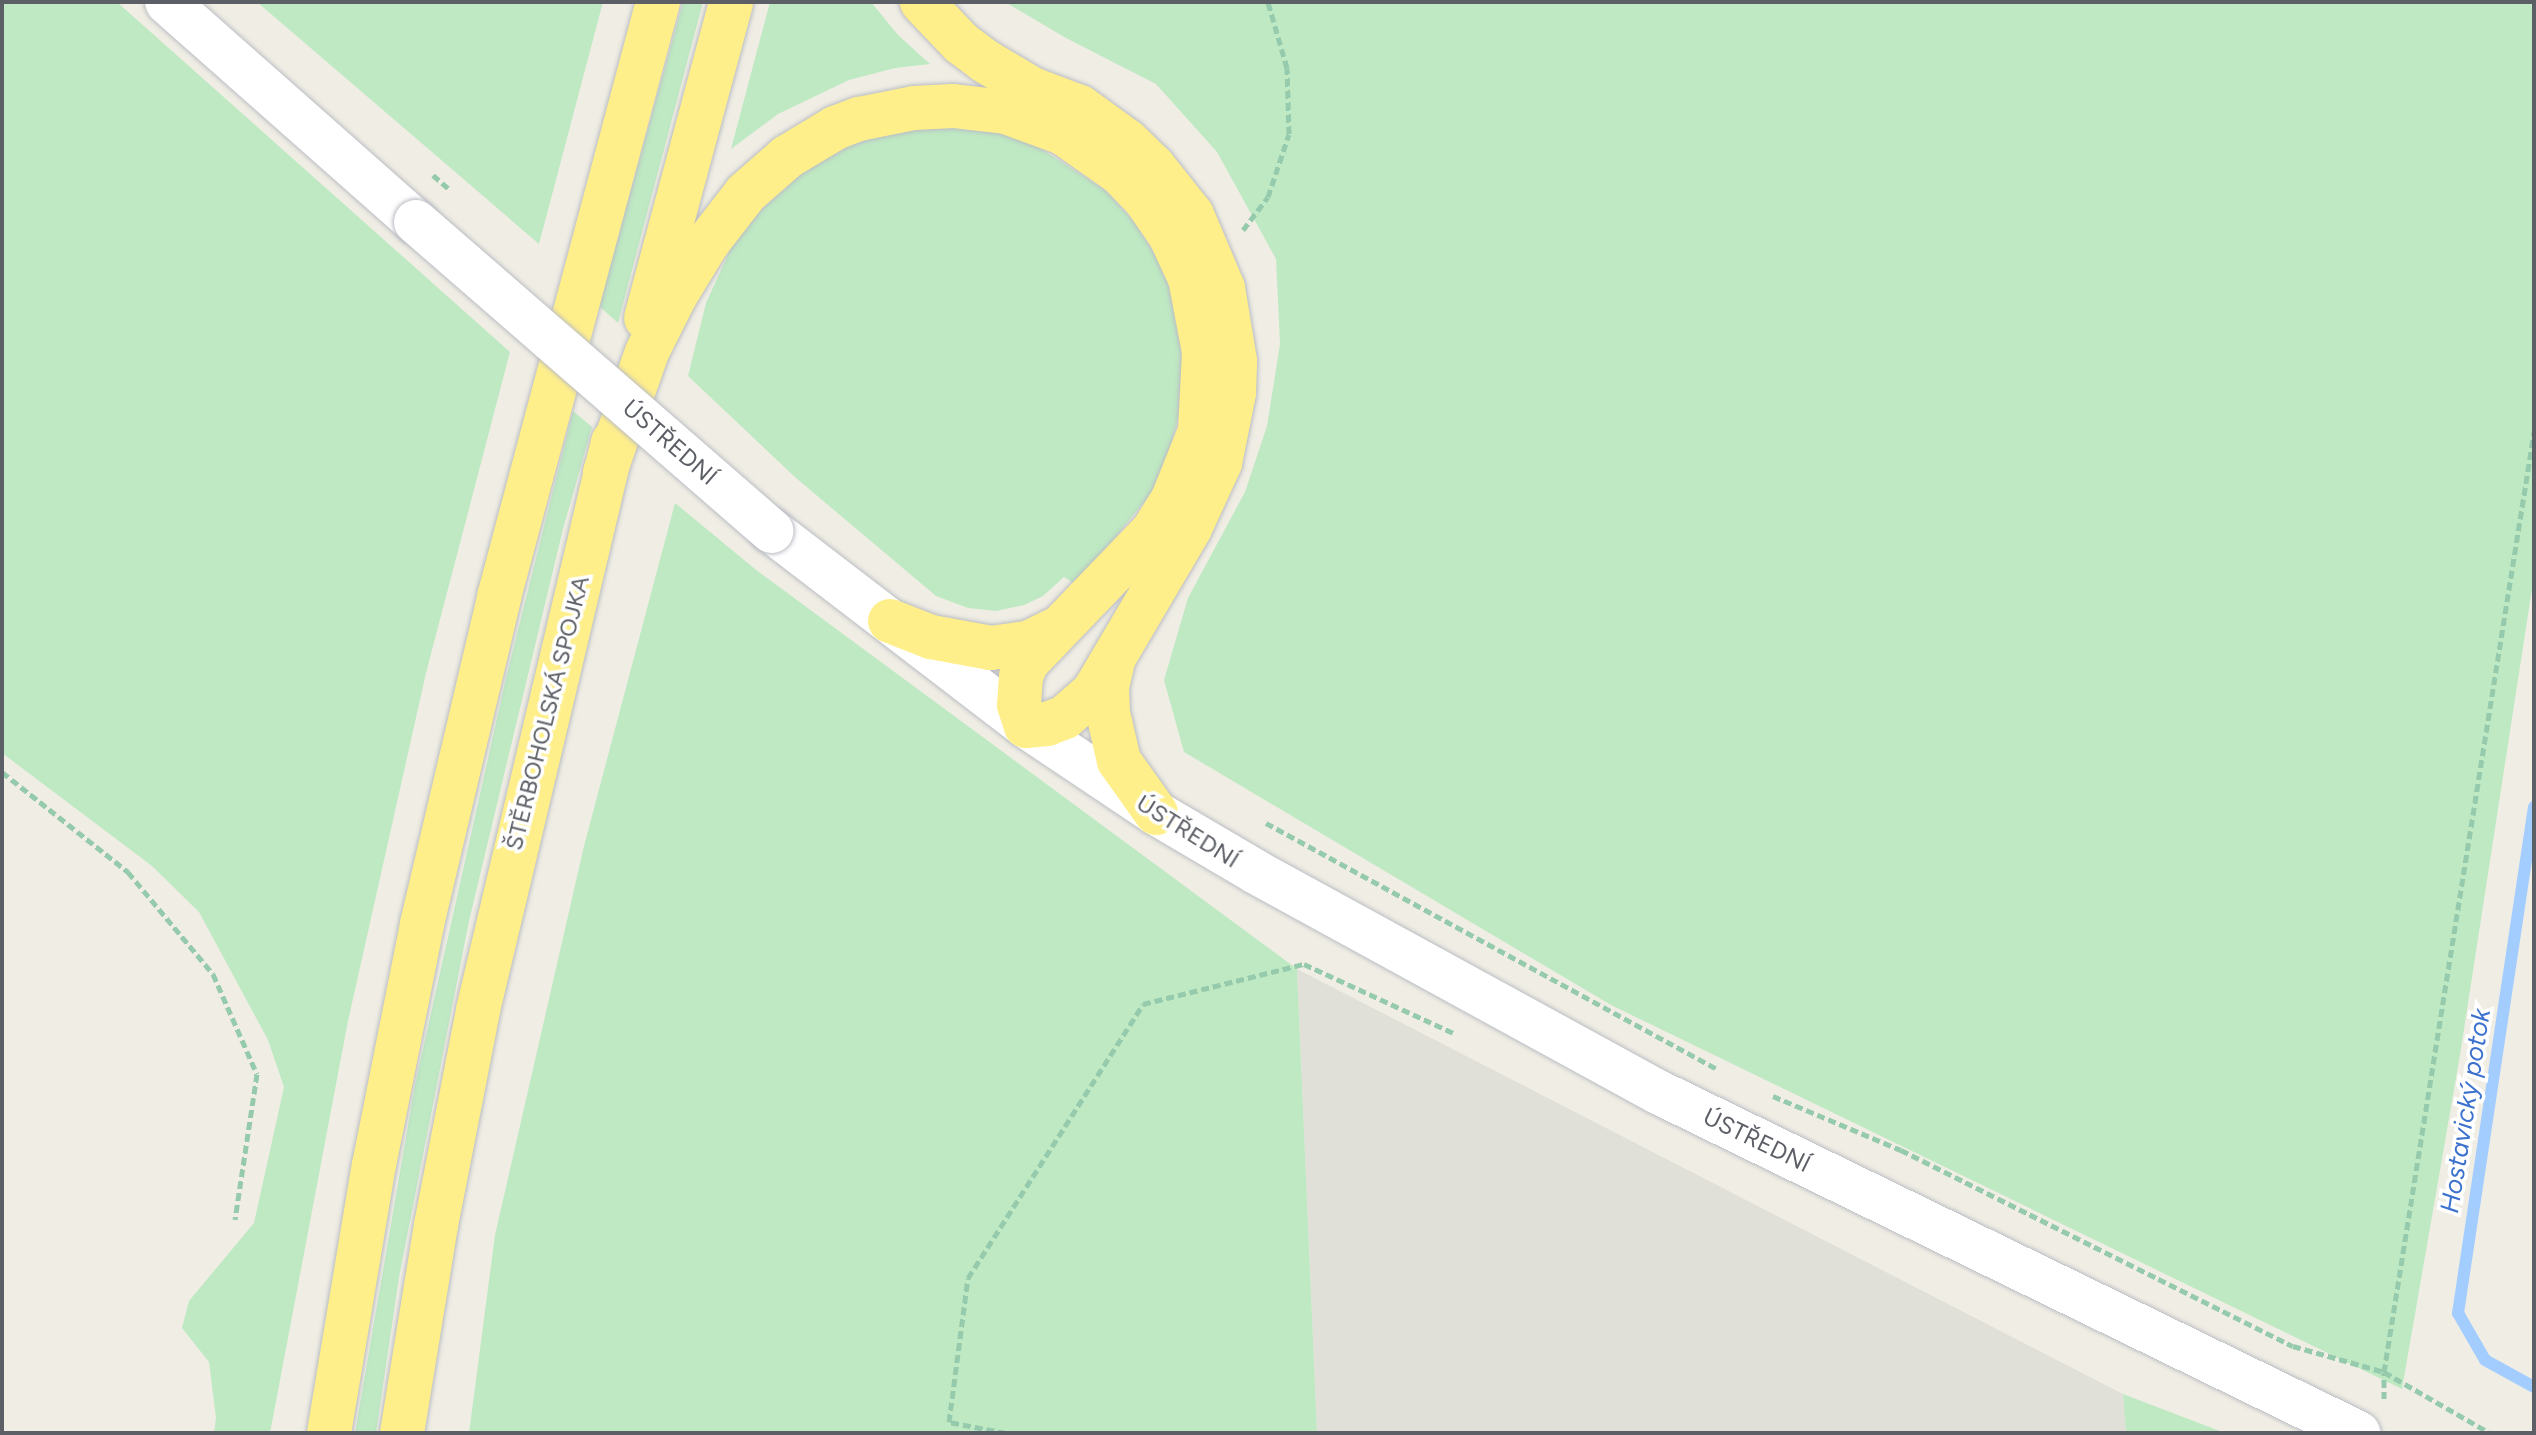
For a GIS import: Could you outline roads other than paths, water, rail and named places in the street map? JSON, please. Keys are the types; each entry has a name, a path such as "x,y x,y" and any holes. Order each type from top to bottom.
{"highway":[{"path":"629,108 641,2"},
{"path":"329,1433 368,1194 422,924 499,597 658,2"},
{"name":"ŠTĚRBOHOLSKÁ SPOJKA","path":"402,1433 436,1225 478,1010 605,472 731,2"},
{"path":"605,472 647,352 675,296 727,217 767,173 835,128 885,112 953,106 1030,119 1091,151 1145,199 1170,235 1190,278 1204,352 1200,431 1173,499 1153,531 1027,662 1021,676 1019,705 1026,726 1047,724 1079,707 1093,693 1208,496 1229,428 1235,361 1216,266 1192,215 1153,166 1127,141 1080,107 1032,89 985,61 961,43 922,2"},
{"path":"890,621 931,637 991,648 1028,643 1064,624"},
{"path":"1114,657 1107,686 1108,713 1119,761 1156,813"}],"street":[{"name":"ÚSTŘEDNÍ","path":"167,2 772,531 1026,726 1156,813 1256,872 1658,1092 2371,1418"}],"waterway":[{"name":"Hostavický potok","path":"2534,807 2458,1313 2485,1360 2534,1387"}]}
